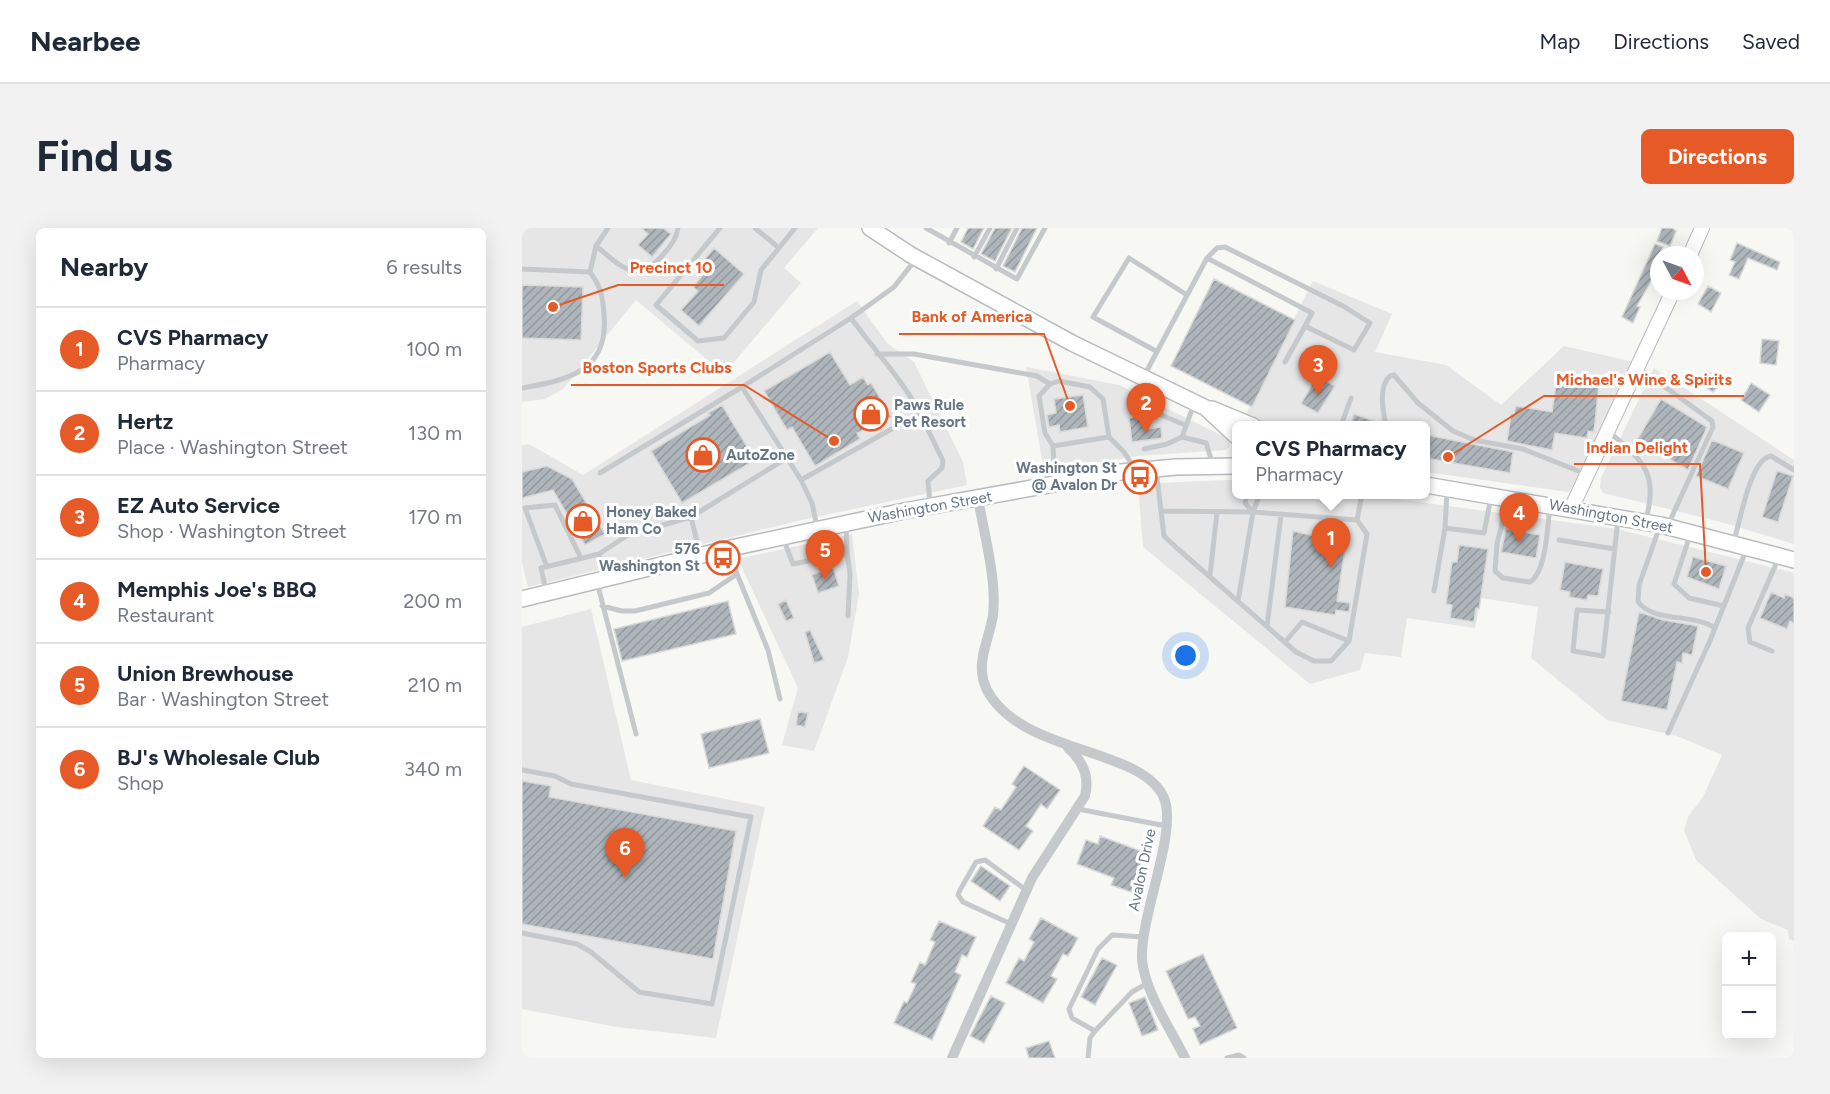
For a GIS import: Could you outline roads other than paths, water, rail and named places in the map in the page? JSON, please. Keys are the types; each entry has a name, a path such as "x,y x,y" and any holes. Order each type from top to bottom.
{"main road":[{"path":"870,228 917,258 1072,343 1201,405 1241,421"},
{"path":"1201,405 1232,432"},
{"name":"Washington Street","path":"522,599 731,548 930,506 1156,468 1232,466"},
{"name":"Washington Street","path":"1430,486 1645,522 1790,556"}],"street":[{"path":"1694,246 1702,228"},
{"path":"1572,509 1669,300"},
{"name":"Avalon Drive","path":"978,498 993,605 989,631 982,651 983,679 995,702 1015,721 1063,743 1137,770 1149,778 1164,798 1168,821 1142,957 1148,983 1185,1058"},
{"name":"Avalon Drive","path":"952,1058 1037,868 1085,796 1086,777 1079,759 1063,743"}],"lane":[{"path":"522,388 558,382 579,374 592,362 602,345 606,332 602,289 590,272 596,246 608,228"},
{"path":"596,246 625,270 637,273 654,265 677,239 678,228"},
{"path":"720,228 656,305 698,341 724,338 754,302 761,270 795,228"},
{"path":"755,228 779,248"},
{"path":"926,228 974,257 1017,279 1045,228"},
{"path":"950,243 957,228"},
{"path":"974,257 990,228"},
{"path":"996,269 1017,228"},
{"path":"1144,377 1206,258 1217,248 1226,247 1343,306 1370,323 1354,350 1305,326"},
{"path":"600,473 851,318 887,293 917,258"},
{"path":"1156,351 1093,317 1129,258 1187,295"},
{"path":"1206,258 1312,313 1284,362"},
{"path":"522,269 590,272"},
{"path":"851,318 877,354 903,382 943,461 942,468 928,481 930,506"},
{"path":"877,354 914,354 1037,376 1050,384"},
{"path":"1638,367 1712,421 1713,427 1664,526 1639,585 1638,602 1647,610 1705,622 1715,628"},
{"path":"1385,421 1384,382 1394,375 1418,403 1453,431 1474,440 1530,451 1587,474"},
{"path":"1056,486 1053,446 1044,433 1039,396 1050,384 1059,381 1090,387 1103,399 1109,437 1124,452 1136,471"},
{"path":"742,387 801,480 812,503 817,529"},
{"path":"1343,421 1351,398"},
{"path":"1182,437 1185,425 1201,405"},
{"path":"1140,406 1185,425"},
{"path":"801,480 920,413"},
{"path":"1608,431 1637,456 1648,471 1650,503 1645,522"},
{"path":"1053,446 1109,437"},
{"path":"1143,449 1167,444 1182,437 1206,443 1213,466"},
{"path":"1668,733 1724,606 1741,545 1754,471 1760,461 1771,456 1794,470"},
{"path":"547,593 541,568 599,554 628,535 691,517 787,458"},
{"path":"1156,468 1157,496 1164,536 1296,652 1314,661 1331,662 1349,641 1367,534 1357,520 1361,499"},
{"path":"1434,591 1444,528 1447,489"},
{"path":"1444,528 1484,533 1492,495"},
{"path":"1508,498 1494,562 1495,571 1503,578 1530,582 1539,574 1550,505"},
{"path":"1246,499 1245,503 1253,512"},
{"path":"1239,601 1253,512 1258,499"},
{"path":"547,567 525,508 555,505 581,558"},
{"path":"1161,511 1253,512 1357,520"},
{"path":"1210,575 1217,512"},
{"path":"1267,626 1281,515"},
{"path":"691,517 701,556"},
{"path":"1609,612 1577,610 1573,651 1603,656 1609,612 1619,517"},
{"path":"846,523 850,574 848,616"},
{"path":"1691,532 1674,584 1689,598 1724,606"},
{"path":"782,537 793,564 847,553"},
{"path":"1559,540 1615,549"},
{"path":"731,548 737,574 768,650 780,699"},
{"path":"599,554 602,606 636,734"},
{"path":"1772,651 1750,642 1748,628 1790,556"},
{"path":"602,606 622,612 709,593 737,574"},
{"path":"1285,642 1302,622 1349,641"},
{"path":"522,770 555,776 570,784 751,817 712,1004 639,992 591,952 577,944 522,933"},
{"path":"1078,809 1161,825 1168,821"},
{"path":"1012,925 963,902 958,895 976,862 985,860 1026,890"},
{"path":"1095,1031 1072,1018 1069,1009 1098,949 1112,935 1144,937"},
{"path":"1088,1058 1090,1038 1095,1031 1132,992 1148,983"},
{"path":"1227,1058 1239,1055 1244,1058"}],"place":[{"name":"Precinct 10","path":"553,307"},
{"name":"EZ Auto Service","path":"1318,395"},
{"name":"Bank of America","path":"1070,406"},
{"name":"Paws Rule Pet Resort","path":"871,414"},
{"name":"Hertz","path":"1146,433"},
{"name":"Boston Sports Clubs","path":"834,441"},
{"name":"AutoZone","path":"703,455"},
{"name":"Michael's Wine & Spirits","path":"1448,457"},
{"name":"Washington St @ Avalon Dr","path":"1140,477"},
{"name":"Honey Baked Ham Co","path":"583,521"},
{"name":"Memphis Joe's BBQ","path":"1519,543"},
{"name":"576 Washington St","path":"723,558"},
{"name":"CVS Pharmacy","path":"1331,568"},
{"name":"Indian Delight","path":"1706,572"},
{"name":"Union Brewhouse","path":"825,580"},
{"name":"BJ's Wholesale Club","path":"625,878"}]}
